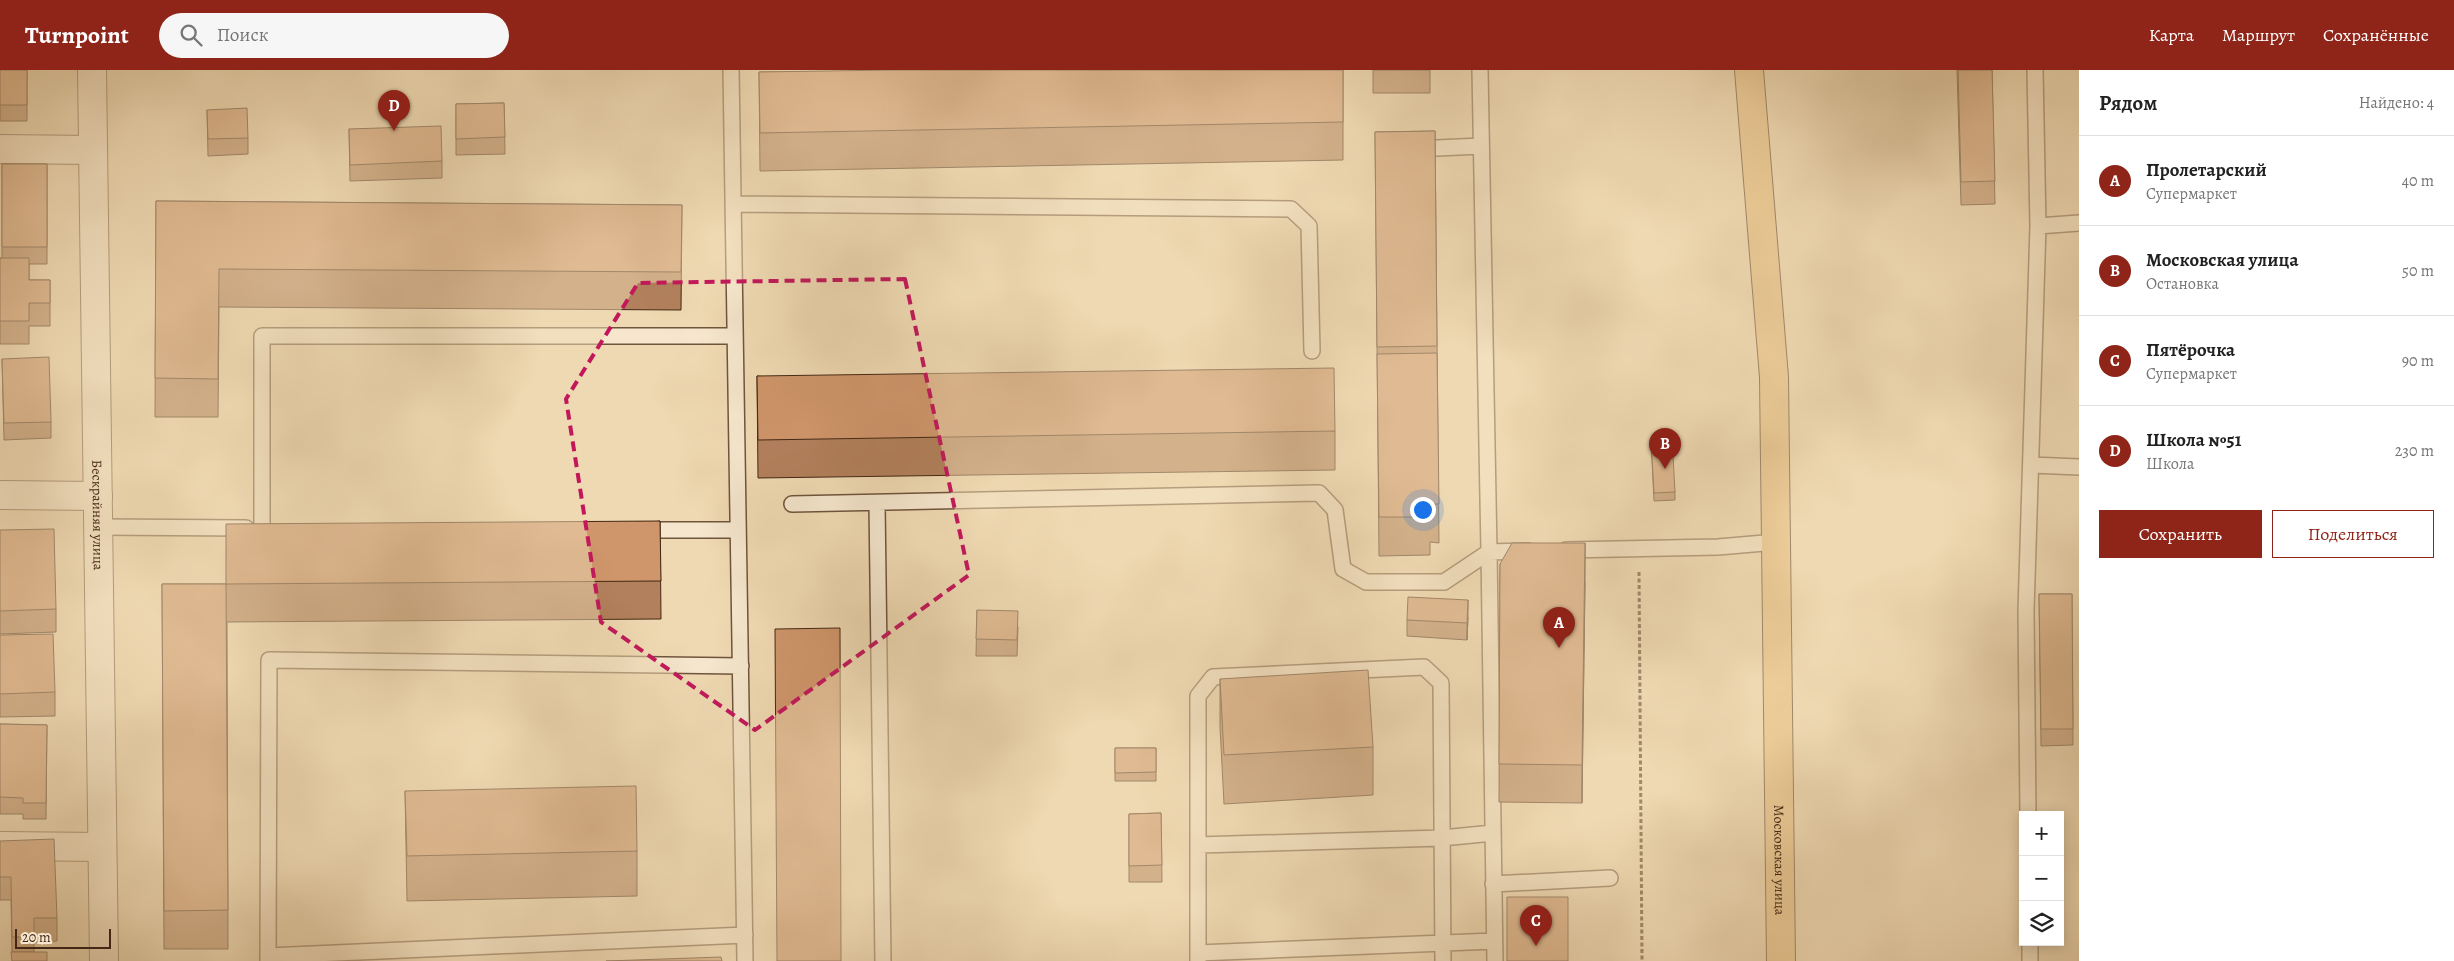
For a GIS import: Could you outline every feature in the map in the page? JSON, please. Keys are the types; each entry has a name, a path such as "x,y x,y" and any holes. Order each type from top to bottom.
{"main road":[{"name":"Московская улица","path":"1750,70 1774,377 1781,961"}],"street":[{"name":"Бескрайняя улица","path":"92,70 104,961"},
{"path":"0,148 93,150"},
{"path":"0,495 98,496"},
{"path":"0,846 102,847"}],"lane":[{"path":"731,70 745,961"},
{"path":"1480,70 1495,961"},
{"path":"2028,811 2026,611 2038,226 2035,70"},
{"path":"1401,150 1481,146"},
{"path":"733,204 1291,208 1309,226 1312,351"},
{"path":"2038,226 2079,223"},
{"path":"262,528 262,336 736,336"},
{"path":"2032,465 2079,467"},
{"path":"792,504 1319,493 1336,510 1343,569 1366,582 1444,582 1489,552 1718,547 1776,542"},
{"path":"878,502 883,961"},
{"path":"98,527 282,528"},
{"path":"619,530 738,530"},
{"path":"741,666 269,660 268,958 745,935"},
{"path":"1443,961 1443,944 1442,838 1440,683 1424,667 1213,677 1198,696 1198,957 1443,944 1494,941"},
{"path":"1198,845 1442,838 1493,833"},
{"path":"1493,884 1610,878"},
{"path":"2030,946 2030,961"}],"path":[{"path":"1639,549 1642,961"}],"highlighted area":[{"path":"905,279 969,575 755,730 601,622 566,399 638,283"}],"building":[{"path":"0,70 27,70 27,105 0,105"},
{"path":"893,70 1343,70 1343,122 760,133 759,72"},
{"path":"1958,70 1992,70 1995,181 1961,182"},
{"path":"504,103 505,137 456,139 456,104"},
{"path":"247,108 248,138 208,139 207,110"},
{"path":"441,126 442,161 350,165 349,129"},
{"path":"1435,131 1437,346 1377,347 1375,132"},
{"path":"2,164 47,164 47,247 2,247"},
{"path":"156,201 682,205 681,272 219,269 218,379 155,378"},
{"path":"0,258 29,258 29,280 50,280 50,303 29,303 29,321 0,321"},
{"path":"1437,353 1439,504 1430,504 1430,517 1379,517 1377,354"},
{"path":"49,357 51,422 4,423 2,359"},
{"path":"1334,368 1335,431 758,440 757,376"},
{"path":"1672,438 1675,492 1654,493 1651,440"},
{"path":"660,521 661,581 226,584 226,524"},
{"path":"54,529 56,609 0,611 0,530"},
{"path":"1512,543 1585,543 1582,765 1499,764 1500,564"},
{"path":"162,584 226,584 228,910 164,911"},
{"path":"2039,594 2072,594 2073,729 2041,729"},
{"path":"1408,597 1468,600 1467,623 1407,620"},
{"path":"977,610 1018,611 1017,640 976,639"},
{"path":"840,628 841,961 777,961 775,629"},
{"path":"53,634 55,692 0,694 0,635"},
{"path":"1368,670 1373,747 1224,755 1220,679"},
{"path":"0,724 47,725 46,803 23,803 23,798 0,797"},
{"path":"1115,748 1156,748 1156,772 1115,773"},
{"path":"636,786 637,851 407,856 405,791"},
{"path":"1161,813 1162,865 1129,866 1129,814"},
{"path":"54,839 57,918 34,918 34,937 12,937 11,877 0,877 0,841"},
{"path":"1507,897 1568,897 1568,961 1507,961"},
{"path":"11,952 47,952 47,961 12,961"},
{"path":"721,957 722,961 606,961"}],"place":[{"name":"Школа №51","path":"394,131"},
{"name":"Московская улица","path":"1665,469"},
{"name":"Пролетарский","path":"1559,648"},
{"name":"Пятёрочка","path":"1536,946"}]}
